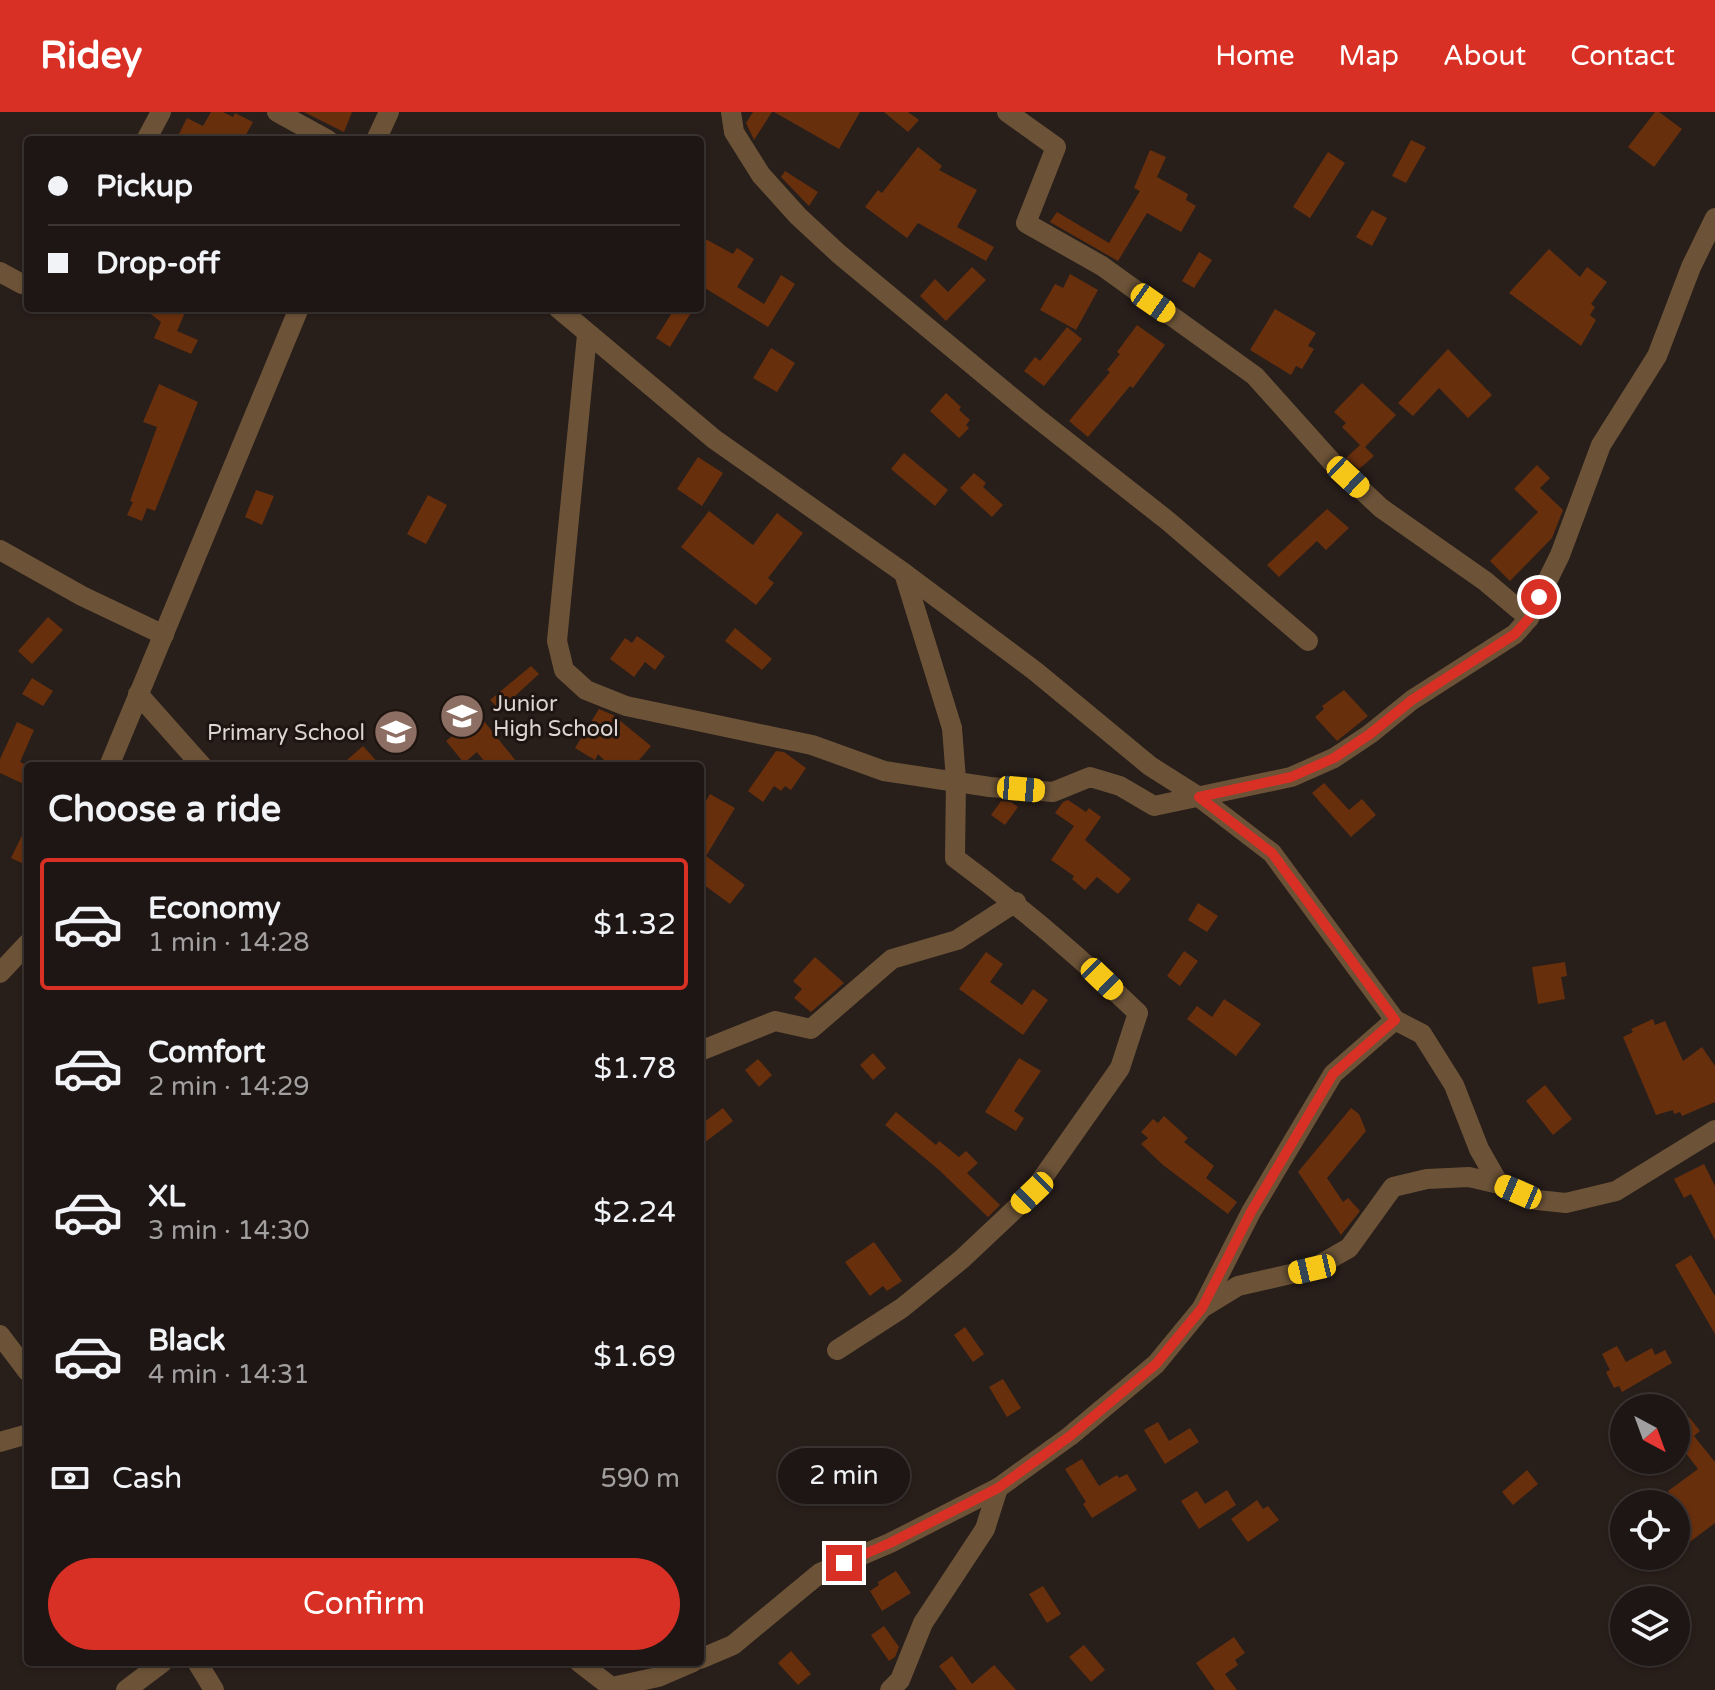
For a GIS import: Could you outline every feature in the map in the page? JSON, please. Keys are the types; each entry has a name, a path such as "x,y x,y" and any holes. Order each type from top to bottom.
{"street":[{"path":"148,136 161,112"},
{"path":"277,112 321,136"},
{"path":"378,136 389,112"},
{"path":"731,112 734,132 761,175 828,245 1032,414 1168,521 1308,641"},
{"path":"1007,112 1056,147 1026,223 1102,266 1255,376 1332,462 1381,508 1485,581 1529,618"},
{"path":"587,335 557,641 564,670 586,690 626,706 812,745 884,771 990,787 1053,792 1090,777 1120,786 1154,806 1291,777 1334,758 1412,700 1515,634 1529,618 1560,555 1601,445 1657,356 1691,267 1715,218"},
{"path":"0,272 24,284"},
{"path":"111,762 297,312"},
{"path":"562,312 714,439 904,573 1035,671 1150,766 1199,797 1272,853 1395,1020 1422,1034 1454,1085 1479,1149 1499,1184"},
{"path":"0,550 82,596 164,635"},
{"path":"837,1350 902,1308 962,1259 1032,1193 1120,1068 1138,1013 1085,961 1016,902 955,858 956,780 952,728 904,573"},
{"path":"138,694 198,762"},
{"path":"704,1049 775,1021 811,1029 892,959 957,940 1016,902"},
{"path":"0,973 24,955"},
{"path":"704,1657 733,1645 820,1573 890,1543 998,1488 1070,1436 1156,1364 1202,1308 1251,1212 1333,1074 1395,1020"},
{"path":"1202,1308 1238,1286 1312,1269 1349,1248 1393,1187 1427,1179 1469,1177 1499,1184 1537,1200 1566,1203 1616,1191 1715,1130"},
{"path":"0,1335 24,1367"},
{"path":"0,1442 24,1435"},
{"path":"890,1690 900,1680 923,1623 985,1529 998,1488"},
{"path":"126,1690 158,1666"},
{"path":"199,1666 214,1690"},
{"path":"584,1666 614,1688 658,1677 684,1666"}],"building":[{"path":"211,112 223,112 233,117 235,113 253,122 245,136 178,136 187,118 203,126"},
{"path":"304,112 352,112 344,132"},
{"path":"753,112 772,112 754,140 746,123"},
{"path":"774,112 860,112 839,149"},
{"path":"884,112 908,112 919,120 908,132"},
{"path":"1655,112 1682,129 1654,167 1628,147"},
{"path":"1411,140 1426,147 1406,183 1392,176"},
{"path":"918,147 942,166 939,170 977,190 957,227 994,247 986,261 918,223 907,238 865,207 878,190 882,193"},
{"path":"1150,150 1166,157 1157,177 1188,194 1186,200 1196,206 1181,232 1147,213 1118,261 1050,222 1057,212 1109,243 1140,191 1134,188"},
{"path":"1328,152 1345,163 1310,218 1293,207"},
{"path":"785,171 818,192 809,206 781,177"},
{"path":"1372,210 1387,218 1372,246 1356,237"},
{"path":"704,238 733,254 737,248 754,259 737,287 764,304 781,275 795,284 768,327 704,287"},
{"path":"1549,249 1580,277 1587,267 1607,282 1591,304 1595,307 1590,315 1596,320 1581,346 1509,293"},
{"path":"1199,252 1212,260 1194,288 1182,281"},
{"path":"972,267 986,280 946,321 920,296 935,279 948,292"},
{"path":"1070,274 1098,290 1076,330 1040,310 1055,284 1063,288"},
{"path":"1275,309 1316,333 1308,346 1314,349 1302,369 1296,366 1291,375 1250,350"},
{"path":"148,312 185,312 177,331 198,340 191,354 154,338 161,322"},
{"path":"672,312 692,312 670,347 656,338"},
{"path":"1137,325 1165,345 1133,388 1130,386 1088,437 1069,421 1110,372 1107,370 1120,354 1117,352"},
{"path":"1067,327 1082,339 1044,386 1024,371 1035,357 1040,361"},
{"path":"771,348 795,363 777,392 753,378"},
{"path":"1448,349 1492,395 1468,418 1439,388 1413,416 1398,403"},
{"path":"1362,383 1396,415 1365,447 1374,456 1359,469 1346,458 1360,445 1342,427 1346,423 1334,412"},
{"path":"159,384 198,402 155,511 147,508 142,521 127,515 157,427 143,422"},
{"path":"946,393 970,420 966,425 969,428 959,438 930,411"},
{"path":"904,453 948,490 935,506 891,469"},
{"path":"698,457 723,473 702,506 677,489"},
{"path":"1537,465 1550,478 1540,488 1563,510 1552,538 1510,581 1490,561 1538,512 1514,489"},
{"path":"974,473 986,483 983,487 1003,505 992,517 960,488"},
{"path":"256,490 274,496 262,525 245,517"},
{"path":"428,495 447,505 426,544 407,534"},
{"path":"1327,509 1349,528 1326,550 1317,541 1279,577 1267,565"},
{"path":"709,511 753,545 777,513 803,533 768,578 774,583 756,605 681,547"},
{"path":"48,617 63,630 32,664 18,651"},
{"path":"735,628 772,659 762,670 725,641"},
{"path":"637,636 665,656 655,670 645,662 634,677 610,659 625,638 632,643"},
{"path":"531,666 539,674 500,710 490,700"},
{"path":"32,678 53,691 43,706 22,694"},
{"path":"1344,690 1368,716 1337,741 1315,717 1324,709 1322,706"},
{"path":"599,709 613,715 651,746 637,762 606,762 598,754 595,760 575,748"},
{"path":"479,715 517,762 485,762 477,752 463,762 446,741"},
{"path":"17,722 34,730 20,762 24,764 24,784 0,773 0,759"},
{"path":"363,746 377,762 345,762"},
{"path":"776,751 784,752 806,768 791,790 785,786 781,791 774,786 763,802 748,791"},
{"path":"1324,783 1349,810 1362,799 1376,815 1351,837 1312,793"},
{"path":"710,794 735,808 706,856 745,885 730,904 704,885 704,804"},
{"path":"1068,800 1086,812 1089,808 1101,817 1085,840 1131,879 1118,894 1097,877 1085,890 1072,879 1074,876 1051,860 1074,826 1055,813"},
{"path":"1001,801 1018,807 1005,825 991,815"},
{"path":"24,831 24,864 11,858"},
{"path":"1198,903 1218,916 1207,932 1188,920"},
{"path":"1184,951 1198,961 1180,986 1167,976"},
{"path":"986,952 1003,964 990,982 1022,1005 1033,989 1048,1000 1023,1035 959,989"},
{"path":"815,957 844,983 811,1012 794,998 802,989 793,981"},
{"path":"1565,962 1567,976 1561,977 1565,999 1538,1004 1532,967"},
{"path":"1224,999 1261,1024 1236,1056 1187,1019 1197,1006 1212,1017"},
{"path":"1653,1019 1655,1025 1665,1021 1683,1061 1702,1047 1715,1066 1715,1102 1682,1116 1680,1112 1674,1114 1673,1110 1656,1115 1623,1037 1633,1032 1631,1029"},
{"path":"873,1053 886,1068 873,1080 860,1065"},
{"path":"1019,1058 1041,1071 1014,1111 1024,1118 1016,1131 985,1112"},
{"path":"758,1059 772,1075 759,1087 745,1070"},
{"path":"1545,1085 1572,1119 1553,1135 1526,1101"},
{"path":"723,1108 733,1121 704,1143 704,1122"},
{"path":"1351,1108 1359,1114 1366,1131 1327,1178 1343,1202 1348,1198 1360,1211 1341,1235 1298,1172"},
{"path":"896,1112 936,1145 939,1141 959,1157 966,1151 978,1163 967,1173 1000,1205 988,1217 939,1170 885,1125"},
{"path":"1164,1116 1188,1138 1184,1142 1214,1166 1206,1178 1237,1202 1228,1214 1163,1165 1141,1144 1148,1138 1141,1132 1153,1119 1158,1123"},
{"path":"1704,1164 1715,1186 1715,1240 1691,1194 1684,1198 1674,1179"},
{"path":"874,1242 902,1281 887,1291 883,1286 870,1296 845,1262"},
{"path":"1691,1255 1715,1296 1715,1334 1675,1265"},
{"path":"965,1327 984,1354 973,1362 954,1335"},
{"path":"1617,1346 1626,1362 1652,1348 1655,1355 1665,1350 1672,1363 1622,1392 1619,1386 1614,1388 1602,1354"},
{"path":"1003,1379 1021,1408 1007,1417 989,1387"},
{"path":"1690,1418 1700,1431 1694,1436 1715,1462 1715,1523 1690,1542 1690,1490 1669,1490 1698,1469 1690,1458"},
{"path":"1158,1422 1169,1441 1190,1428 1199,1442 1165,1464 1144,1430"},
{"path":"1082,1459 1099,1486 1117,1475 1119,1478 1127,1474 1137,1490 1092,1518 1083,1504 1086,1502 1065,1469"},
{"path":"1527,1470 1538,1484 1513,1505 1502,1492"},
{"path":"1227,1490 1236,1505 1199,1529 1181,1501 1197,1491 1205,1504"},
{"path":"1257,1500 1263,1509 1268,1506 1279,1520 1248,1542 1231,1519"},
{"path":"896,1571 911,1593 882,1611 870,1591"},
{"path":"1043,1586 1061,1614 1047,1623 1029,1594"},
{"path":"884,1626 899,1647 895,1657 889,1661 871,1635"},
{"path":"1234,1637 1245,1653 1235,1660 1238,1665 1225,1674 1237,1690 1215,1690 1196,1663"},
{"path":"1084,1645 1105,1670 1091,1682 1069,1657"},
{"path":"791,1651 811,1674 798,1685 778,1663"},
{"path":"952,1656 972,1684 994,1665 1016,1690 957,1690 939,1666"}],"place":[{"name":"Junior High School","path":"462,716"},
{"name":"Primary School","path":"396,732"}],"route":[{"path":"844,1563 998,1488 1070,1436 1156,1364 1202,1308 1251,1212 1333,1074 1395,1020 1272,853 1199,797 1291,777 1334,758 1412,700 1515,634 1529,618 1539,597"}]}
